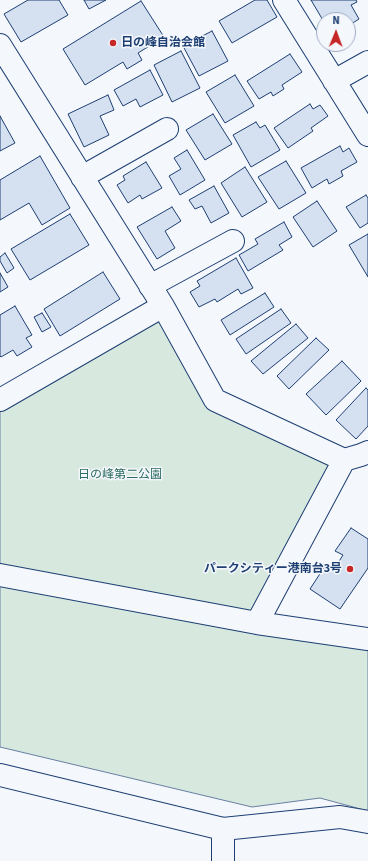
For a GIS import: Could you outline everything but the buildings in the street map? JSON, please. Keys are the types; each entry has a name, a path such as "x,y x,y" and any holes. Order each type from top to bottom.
{"street":[{"path":"284,0 368,135"},
{"path":"0,44 150,286 215,400 344,460 368,452"},
{"path":"334,81 368,62"},
{"path":"82,177 167,129"},
{"path":"150,286 233,241"},
{"path":"0,400 162,306"},
{"path":"257,624 344,460"},
{"path":"0,575 257,624 368,639"},
{"path":"0,775 223,829 340,817 368,822"},
{"path":"223,829 223,861"}],"green space":[{"name":"日の峰第二公園","path":"163,306 215,400 344,460 257,623 368,639 368,811 320,798 252,807 0,747 0,400"}],"place":[{"name":"日の峰自治会館","path":"113,43"},
{"name":"パークシティー港南台3号","path":"350,569"}]}
